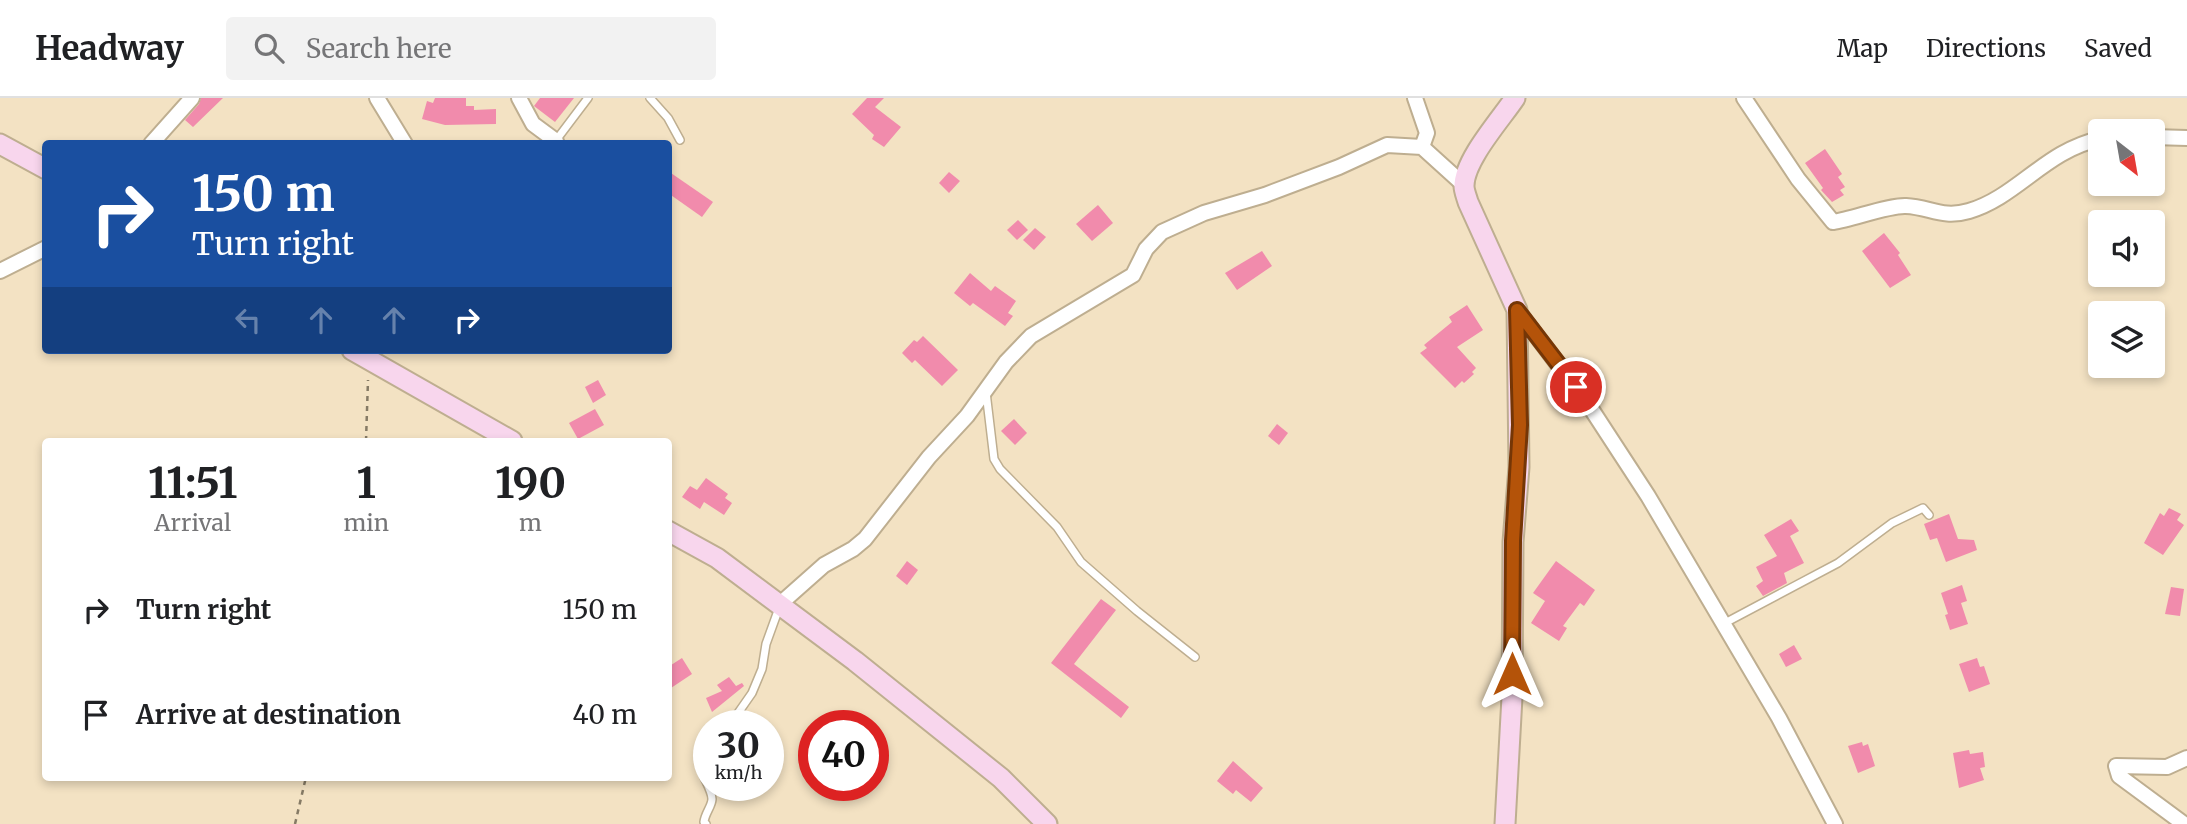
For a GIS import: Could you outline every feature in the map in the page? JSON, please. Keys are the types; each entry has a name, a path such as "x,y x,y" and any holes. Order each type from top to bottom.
{"street":[{"path":"377,98 403,140"},
{"path":"519,98 533,124 553,140"},
{"path":"1415,98 1427,133 1422,147"},
{"path":"1515,98 1489,131 1469,168 1464,185 1468,202 1517,310 1590,407 1648,496 1779,718 1835,824"},
{"path":"1744,98 1798,179 1833,222 1905,206 1944,214 1969,211 1991,201 2048,161 2088,143"},
{"path":"154,140 188,99"},
{"path":"2165,137 2187,138"},
{"path":"0,144 42,167"},
{"path":"780,604 824,565 853,550 865,539 929,457 986,391 1006,362 1031,336 1133,275 1146,248 1162,232 1204,213 1265,195 1339,167 1387,145 1422,147 1464,185"},
{"path":"0,271 42,250"},
{"path":"1505,824 1512,697 1513,541 1519,446 1517,310"},
{"path":"366,354 507,438"},
{"path":"672,533 717,558 780,604 1001,778 1046,824"},
{"path":"2184,824 2119,776 2116,766 2167,767 2187,758"}],"lane":[{"path":"556,140 588,98"},
{"path":"650,98 668,118 680,140"},
{"path":"986,391 994,459 1000,469 1057,527 1081,562 1195,657"},
{"path":"1723,624 1838,563 1892,523 1923,508 1929,515"},
{"path":"740,710 752,693 762,669 766,644 780,604"},
{"path":"706,824 705,812 711,801"}],"path":[{"path":"364,354 366,438"},
{"path":"295,824 305,781"}],"building":[{"path":"201,98 223,98 193,127 185,120"},
{"path":"435,98 466,98 466,106 474,106 474,110 496,109 496,124 445,125 422,119 427,101 433,103"},
{"path":"540,98 574,98 555,122 534,106"},
{"path":"867,98 884,98 875,107 901,127 884,147 872,139 874,135 852,114"},
{"path":"1825,149 1842,174 1838,177 1845,187 1840,190 1844,195 1832,202 1821,190 1823,188 1805,163"},
{"path":"949,172 960,181 949,193 939,183"},
{"path":"672,174 713,202 702,217 672,196"},
{"path":"1098,205 1113,223 1092,241 1076,224"},
{"path":"1018,220 1028,230 1017,240 1007,230"},
{"path":"1035,228 1046,237 1034,250 1023,240"},
{"path":"1884,233 1900,253 1898,255 1911,275 1890,288 1862,251"},
{"path":"1262,251 1272,266 1237,290 1225,273"},
{"path":"970,273 991,291 995,286 1016,301 1008,313 1013,316 1005,326 973,303 970,306 954,293"},
{"path":"1467,305 1483,330 1457,347 1476,368 1472,372 1474,374 1455,388 1420,353 1427,348 1424,345 1452,322 1449,317"},
{"path":"923,336 958,370 942,386 915,360 912,363 902,353 914,340 917,342"},
{"path":"598,380 606,395 593,403 585,387"},
{"path":"595,409 604,425 577,438 569,423"},
{"path":"1014,419 1027,433 1015,445 1001,431"},
{"path":"1277,424 1288,433 1279,445 1268,436"},
{"path":"706,478 728,494 725,498 732,503 724,515 704,502 700,509 682,497 690,486 697,490"},
{"path":"2169,508 2181,514 2177,520 2184,525 2163,555 2144,543 2160,513 2164,516"},
{"path":"1949,514 1958,539 1974,540 1977,550 1946,562 1937,538 1930,540 1924,524"},
{"path":"1791,519 1799,531 1790,536 1804,563 1784,573 1787,583 1763,596 1756,586 1763,581 1756,567 1777,556 1764,535"},
{"path":"907,561 918,570 907,585 896,576"},
{"path":"1556,561 1595,590 1584,606 1580,603 1563,626 1567,628 1559,641 1531,623 1545,601 1533,593"},
{"path":"1962,585 1967,601 1961,603 1968,624 1950,630 1941,593"},
{"path":"2171,587 2184,589 2180,616 2165,614"},
{"path":"1101,599 1116,610 1074,664 1129,707 1121,718 1051,663"},
{"path":"1794,645 1802,659 1786,667 1779,654"},
{"path":"682,658 692,674 672,687 672,664"},
{"path":"1977,658 1980,667 1984,666 1990,684 1969,692 1959,664"},
{"path":"729,677 736,686 742,683 744,686 711,710 706,698 722,691 717,685"},
{"path":"1862,742 1863,746 1868,744 1875,766 1858,773 1848,746"},
{"path":"1969,750 1970,754 1983,752 1985,767 1980,768 1984,780 1959,788 1953,753"},
{"path":"1233,761 1263,788 1251,802 1236,790 1233,794 1217,781"}],"route":[{"path":"1512,674 1513,541 1520,425 1517,310 1576,387"}]}
